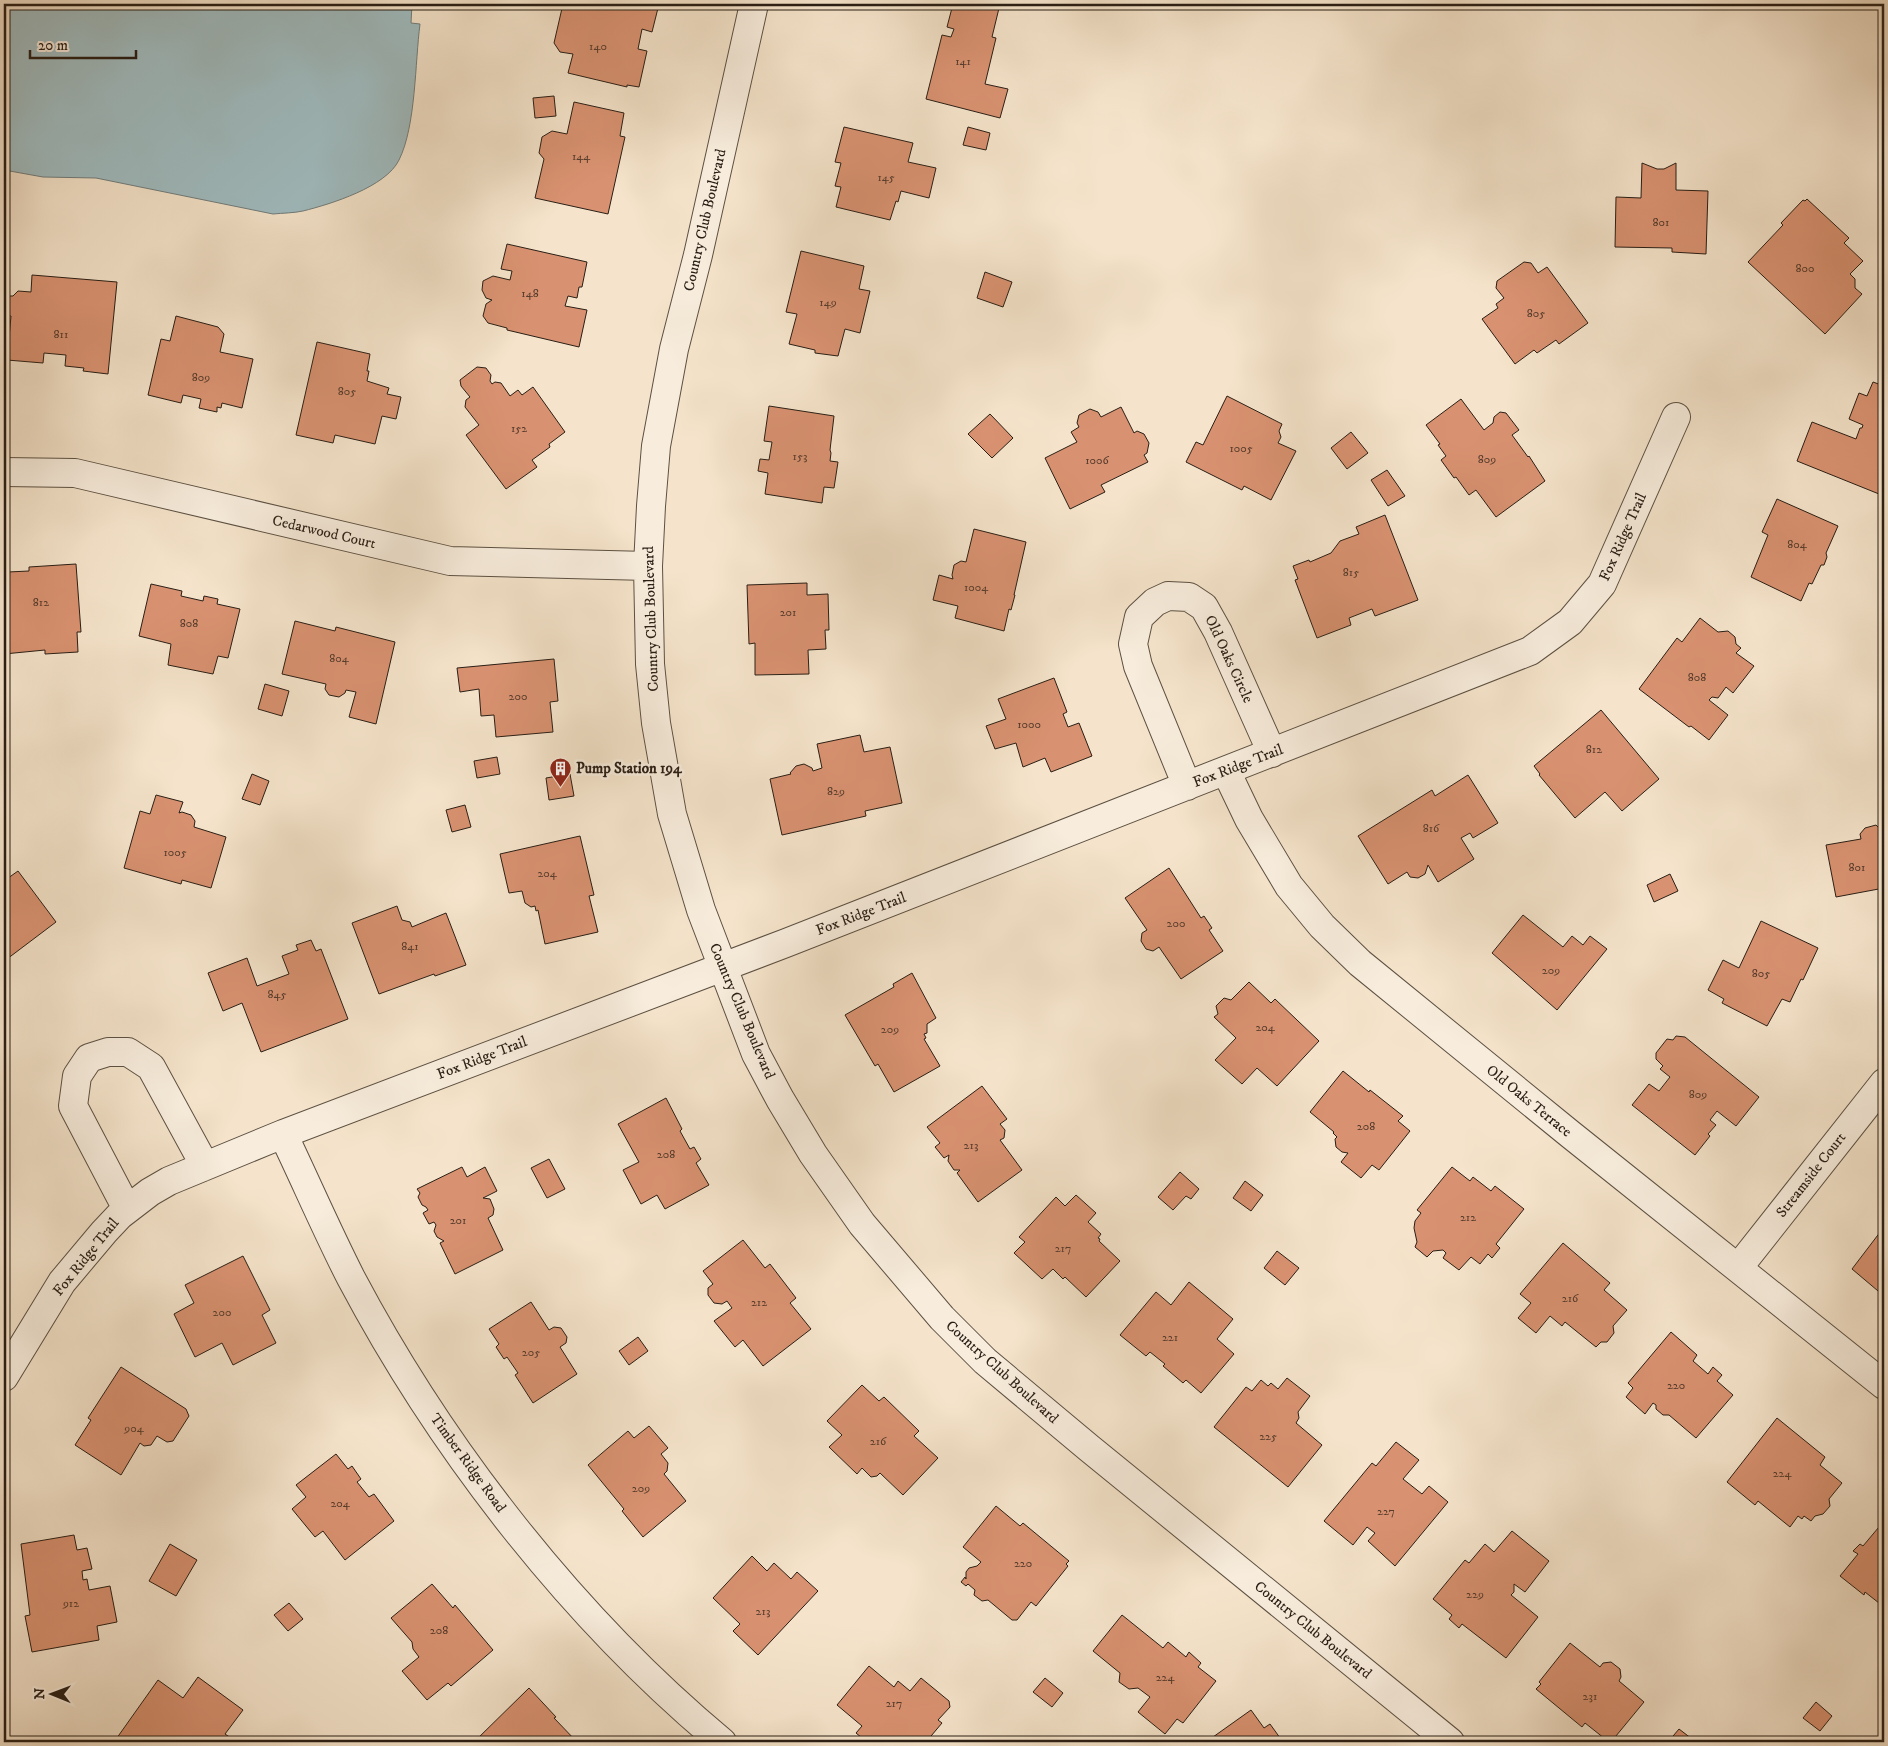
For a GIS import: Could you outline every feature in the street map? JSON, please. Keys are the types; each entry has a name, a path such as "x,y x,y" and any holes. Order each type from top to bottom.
{"street":[{"name":"Country Club Boulevard","path":"754,4 698,254 674,349 656,446 650,506 648,566 650,664 656,723 672,814 701,910 756,1054 813,1154 862,1224 942,1318 985,1361 1450,1742"},
{"name":"Fox Ridge Trail","path":"4,1377 62,1282 104,1232 127,1209 169,1181 283,1134 786,943 1530,651 1570,622 1602,584 1676,417"},
{"name":"Cedarwood Court","path":"4,472 75,473 450,561 648,566"},
{"name":"Old Oaks Circle","path":"1187,786 1138,666 1133,644 1139,617 1155,602 1168,596 1189,597 1204,607 1218,632 1272,753"},
{"name":"Old Oaks Terrace","path":"1226,771 1249,819 1289,886 1322,926 1360,963 1884,1385"},
{"path":"127,1209 73,1106 77,1076 89,1058 108,1052 128,1052 151,1067 205,1166"},
{"name":"Streamside Court","path":"1738,1268 1884,1083"},
{"name":"Timber Ridge Road","path":"283,1134 351,1278 412,1383 446,1435 530,1547 580,1606 691,1716 722,1742"}],"water":[{"path":"4,4 412,4 411,23 420,24 412,112 405,146 392,170 357,193 300,212 273,214 96,178 43,177 4,170"}],"building":[{"path":"563,4 659,4 652,32 642,29 638,49 647,51 639,87 627,85 627,87 568,73 573,54 560,52 554,43"},
{"path":"953,4 1000,4 992,37 996,38 985,84 1008,89 1000,118 926,99 942,35 951,37 954,29 947,27"},
{"path":"554,96 556,116 535,118 533,98"},
{"path":"574,102 624,113 620,136 625,137 608,214 535,198 544,159 539,153 542,137 552,131 567,134"},
{"path":"844,127 913,143 908,162 936,168 929,198 901,191 890,220 836,207 841,187 835,186 841,163 835,162"},
{"path":"968,127 990,133 986,150 963,145"},
{"path":"1642,163 1657,169 1664,169 1676,163 1676,190 1708,191 1706,254 1672,252 1672,248 1615,247 1616,197 1641,198"},
{"path":"1807,199 1849,238 1844,243 1863,261 1850,274 1855,279 1855,288 1862,294 1825,334 1748,262 1783,225 1781,223 1803,200"},
{"path":"507,244 587,262 582,287 579,287 577,298 568,296 565,306 587,310 579,347 507,330 507,328 488,323 483,316 486,304 492,300 486,298 482,290 483,281 493,276 510,280 512,271 501,269"},
{"path":"801,251 864,266 859,289 870,291 860,333 845,329 838,356 815,353 815,350 789,344 797,314 786,312"},
{"path":"1524,262 1531,263 1538,273 1547,267 1588,323 1559,344 1556,340 1537,353 1534,350 1515,364 1482,319 1498,308 1496,304 1504,298 1496,288 1497,281"},
{"path":"985,272 1012,282 1003,307 977,298"},
{"path":"32,275 117,282 108,374 83,371 84,368 65,366 66,355 44,353 43,363 7,360 11,316 4,315 4,296 13,296 18,291 31,292"},
{"path":"176,316 218,327 224,334 220,352 253,359 242,408 222,403 221,408 217,407 217,412 199,408 201,399 183,395 181,403 148,395 161,339 170,341"},
{"path":"317,342 370,354 367,381 389,388 387,394 401,397 396,419 382,416 375,444 335,435 333,443 296,435"},
{"path":"477,367 486,368 491,375 490,381 492,384 495,382 501,383 510,396 518,390 522,395 533,387 565,432 549,444 550,447 532,460 537,467 506,489 466,435 479,425 465,407 466,400 470,397 461,386 460,380"},
{"path":"1873,382 1884,386 1884,496 1797,461 1812,422 1856,439 1863,425 1849,419 1859,393 1867,396"},
{"path":"1227,396 1282,424 1279,431 1281,437 1278,443 1296,451 1271,500 1244,486 1242,490 1186,462 1196,442 1203,445"},
{"path":"1461,399 1484,430 1493,423 1494,417 1500,412 1506,413 1519,430 1512,435 1529,456 1545,481 1496,517 1476,490 1469,495 1456,477 1454,478 1441,460 1446,456 1438,445 1440,444 1426,425"},
{"path":"769,406 834,416 830,461 838,462 834,488 824,487 822,503 765,494 768,473 758,471 760,459 769,460 772,442 764,441"},
{"path":"1121,407 1134,433 1137,431 1144,434 1149,443 1147,453 1144,455 1148,462 1101,485 1105,492 1070,509 1045,458 1077,442 1071,432 1079,427 1077,423 1079,415 1090,409 1098,412 1101,417"},
{"path":"990,414 1013,438 992,458 968,434"},
{"path":"1351,432 1368,453 1347,469 1331,448"},
{"path":"1387,470 1405,496 1388,506 1371,480"},
{"path":"1777,499 1838,526 1826,553 1827,557 1824,565 1821,565 1812,584 1809,583 1801,601 1751,577 1768,535 1762,532"},
{"path":"1385,515 1418,600 1375,616 1372,609 1349,618 1351,625 1317,638 1295,580 1298,579 1293,566 1309,560 1310,562 1331,553 1340,541 1359,534 1356,527"},
{"path":"974,529 1026,542 1015,595 1011,610 1009,609 1004,631 955,618 958,606 933,600 939,575 953,579 954,565 961,561 966,562"},
{"path":"76,564 81,632 77,632 78,652 45,654 45,650 4,654 4,569 7,568 8,572 29,571 29,567"},
{"path":"807,583 807,595 828,594 829,630 825,630 826,649 808,650 809,674 755,675 755,643 749,644 747,585"},
{"path":"151,584 182,591 181,596 203,601 204,596 218,599 217,604 240,609 228,658 218,656 213,674 168,665 171,644 139,636"},
{"path":"1700,618 1718,632 1728,631 1735,637 1736,644 1741,648 1736,653 1754,666 1733,693 1726,687 1718,698 1712,697 1709,700 1728,715 1709,740 1639,689 1677,638 1682,642"},
{"path":"295,621 335,631 336,627 395,642 376,724 349,717 356,692 346,690 339,697 329,695 325,689 326,684 282,674"},
{"path":"554,659 558,701 550,702 553,732 496,737 494,715 481,716 479,689 460,692 457,668"},
{"path":"1054,678 1067,712 1063,714 1068,727 1079,723 1092,756 1051,772 1045,758 1023,767 1016,743 995,749 986,726 1006,719 998,699"},
{"path":"265,684 289,691 282,716 258,709"},
{"path":"1601,710 1659,779 1622,811 1605,792 1575,818 1539,775 1534,766"},
{"path":"860,735 864,752 890,747 902,803 865,811 866,816 782,835 770,779 791,774 796,766 804,764 812,768 813,771 822,768 817,744"},
{"path":"497,757 500,774 477,778 474,761"},
{"path":"252,774 269,781 260,805 242,799"},
{"name":"Pump Station 194","path":"570,774 574,796 549,800 546,778"},
{"path":"1468,775 1498,823 1473,838 1470,833 1461,838 1474,859 1438,882 1428,865 1425,874 1418,878 1410,877 1407,872 1388,884 1358,836 1432,790 1435,796"},
{"path":"156,795 183,802 179,813 191,815 195,821 194,827 226,837 211,888 182,880 181,884 124,868 140,811 150,814"},
{"path":"465,805 471,827 452,832 446,810"},
{"path":"1876,825 1881,830 1882,836 1884,836 1884,888 1836,897 1826,845 1861,839 1860,834 1865,828"},
{"path":"580,836 594,895 589,896 598,932 545,944 538,910 536,911 535,906 531,907 525,903 522,891 509,893 500,854"},
{"path":"1169,868 1201,918 1204,916 1212,928 1209,930 1223,951 1181,979 1159,947 1153,951 1146,949 1141,941 1142,933 1147,930 1125,898"},
{"path":"18,871 56,922 7,959 4,955 4,881"},
{"path":"1670,874 1678,891 1654,902 1647,885"},
{"path":"397,906 402,920 410,922 412,927 446,913 466,965 435,976 434,974 379,994 352,923"},
{"path":"1523,915 1563,947 1572,936 1583,945 1590,936 1607,949 1557,1010 1492,953"},
{"path":"1761,921 1818,948 1790,1002 1782,999 1767,1026 1722,1003 1724,999 1708,990 1723,960 1739,968"},
{"path":"311,940 316,951 321,949 348,1019 261,1052 242,1003 223,1011 208,973 247,958 257,986 289,974 282,956 298,950 296,945"},
{"path":"912,973 936,1018 927,1024 927,1033 924,1034 926,1038 924,1039 940,1066 894,1092 878,1064 875,1066 845,1015 894,987 893,984"},
{"path":"1249,982 1271,1003 1275,999 1319,1041 1277,1086 1257,1068 1242,1084 1215,1060 1236,1038 1214,1017 1218,1014 1216,1006 1224,998 1231,1000"},
{"path":"1676,1036 1685,1037 1759,1097 1736,1126 1717,1111 1710,1120 1716,1125 1695,1155 1632,1105 1649,1084 1659,1091 1670,1077 1660,1069 1663,1066 1656,1059 1656,1053 1667,1039 1673,1040"},
{"path":"1343,1071 1403,1116 1398,1121 1410,1131 1379,1170 1372,1165 1361,1178 1341,1162 1348,1153 1342,1152 1336,1147 1335,1139 1337,1137 1334,1132 1310,1112"},
{"path":"982,1086 1007,1119 1000,1124 1005,1130 1004,1138 1000,1140 1022,1170 978,1202 957,1173 960,1170 954,1170 948,1161 949,1155 944,1158 935,1147 940,1143 927,1127"},
{"path":"666,1098 690,1149 694,1147 701,1159 696,1163 709,1185 665,1209 657,1195 641,1204 623,1170 639,1162 618,1124"},
{"path":"549,1159 565,1189 547,1198 531,1168"},
{"path":"462,1167 467,1177 485,1167 497,1191 483,1198 490,1199 494,1209 493,1215 488,1218 503,1250 455,1274 440,1243 444,1241 437,1237 434,1231 436,1225 434,1222 429,1224 423,1213 428,1210 422,1205 418,1197 420,1193 417,1189"},
{"path":"1452,1167 1470,1181 1473,1177 1491,1191 1495,1186 1524,1209 1496,1244 1500,1248 1492,1258 1488,1254 1480,1264 1471,1257 1459,1270 1443,1258 1446,1253 1443,1250 1433,1251 1427,1257 1415,1247 1417,1242 1414,1228 1415,1221 1421,1213 1417,1210"},
{"path":"1180,1172 1199,1189 1191,1199 1186,1196 1173,1210 1158,1197"},
{"path":"1245,1181 1263,1195 1251,1211 1233,1198"},
{"path":"1076,1195 1096,1213 1088,1222 1101,1234 1098,1238 1100,1239 1099,1241 1120,1261 1086,1297 1065,1277 1063,1279 1053,1269 1042,1279 1014,1253 1025,1242 1019,1237 1056,1197 1065,1206"},
{"path":"1884,1227 1884,1296 1852,1269"},
{"path":"743,1240 765,1268 770,1264 796,1298 790,1303 811,1329 763,1366 743,1340 735,1347 714,1321 732,1308 727,1301 722,1304 714,1303 708,1295 708,1288 713,1284 703,1271"},
{"path":"1563,1243 1610,1283 1604,1290 1627,1310 1613,1326 1614,1333 1607,1342 1601,1342 1596,1347 1565,1322 1562,1326 1550,1316 1536,1333 1518,1318 1531,1303 1520,1294"},
{"path":"1277,1251 1299,1268 1285,1285 1264,1268"},
{"path":"243,1256 270,1310 262,1315 276,1343 233,1365 222,1343 195,1357 174,1314 194,1303 185,1285"},
{"path":"1189,1282 1233,1319 1217,1339 1234,1354 1201,1393 1186,1380 1183,1383 1163,1366 1165,1364 1150,1352 1146,1356 1120,1335 1156,1292 1171,1305"},
{"path":"531,1302 549,1330 554,1327 561,1328 567,1337 566,1343 560,1347 577,1374 533,1403 515,1375 518,1373 507,1357 504,1359 496,1347 499,1344 489,1329"},
{"path":"1671,1332 1697,1355 1693,1361 1708,1374 1713,1367 1722,1375 1717,1381 1733,1395 1696,1438 1669,1415 1663,1415 1656,1409 1656,1405 1653,1403 1645,1414 1626,1397 1633,1388 1628,1383"},
{"path":"638,1337 648,1351 629,1365 619,1351"},
{"path":"121,1367 186,1409 189,1416 173,1441 167,1442 157,1436 151,1445 144,1446 140,1443 121,1475 75,1445 91,1420 88,1418"},
{"path":"1287,1378 1310,1396 1298,1412 1299,1418 1296,1423 1322,1445 1288,1487 1214,1427 1246,1387 1252,1391 1261,1380 1268,1386 1271,1383 1278,1389"},
{"path":"862,1385 879,1401 884,1397 919,1431 914,1436 938,1458 903,1495 880,1473 877,1476 871,1477 862,1468 857,1474 829,1447 842,1435 827,1421"},
{"path":"1777,1418 1825,1457 1820,1465 1842,1483 1829,1499 1830,1506 1823,1514 1815,1516 1811,1521 1804,1516 1802,1519 1798,1516 1790,1527 1758,1501 1755,1505 1727,1482"},
{"path":"649,1426 668,1448 661,1454 668,1463 667,1471 664,1474 686,1501 643,1537 622,1511 624,1509 588,1465 628,1431 634,1438"},
{"path":"1396,1442 1419,1460 1403,1479 1422,1494 1429,1486 1448,1502 1395,1566 1368,1541 1375,1533 1367,1527 1353,1545 1324,1521 1372,1463 1376,1466"},
{"path":"336,1454 348,1469 352,1466 361,1479 357,1482 369,1497 374,1494 394,1521 345,1560 323,1531 315,1537 292,1509 306,1497 296,1485"},
{"path":"996,1506 1020,1526 1023,1523 1069,1561 1066,1564 1068,1566 1036,1606 1031,1602 1017,1620 1012,1620 988,1600 982,1601 974,1595 975,1590 968,1584 966,1586 961,1582 965,1577 966,1579 966,1572 969,1568 977,1566 981,1562 963,1547"},
{"path":"1884,1521 1884,1607 1865,1592 1864,1595 1840,1576 1858,1554 1853,1551 1860,1544 1863,1546"},
{"path":"1512,1531 1549,1561 1525,1592 1514,1584 1514,1592 1511,1595 1538,1617 1506,1658 1462,1624 1459,1628 1449,1619 1452,1615 1433,1599 1465,1560 1469,1563 1485,1544 1494,1552"},
{"path":"74,1535 77,1550 87,1548 92,1569 82,1571 83,1580 87,1579 89,1590 110,1586 117,1622 97,1626 99,1640 32,1652 25,1616 30,1615 21,1544"},
{"path":"170,1544 197,1560 176,1596 149,1581"},
{"path":"752,1556 767,1571 774,1563 791,1579 797,1572 818,1591 758,1655 733,1631 740,1624 713,1598"},
{"path":"432,1584 453,1608 455,1605 493,1650 451,1686 448,1683 427,1700 402,1671 419,1657 413,1649 412,1642 391,1618"},
{"path":"289,1603 303,1619 288,1631 274,1615"},
{"path":"1122,1615 1163,1648 1168,1642 1186,1657 1189,1652 1201,1663 1198,1667 1216,1681 1183,1723 1177,1719 1165,1734 1138,1712 1150,1697 1138,1688 1129,1689 1119,1682 1120,1673 1093,1651"},
{"path":"1570,1643 1600,1667 1603,1663 1611,1662 1620,1669 1621,1677 1619,1681 1644,1702 1611,1742 1585,1723 1582,1727 1536,1689 1541,1684 1539,1682"},
{"path":"869,1666 894,1687 898,1681 910,1691 921,1678 949,1701 950,1707 938,1720 942,1723 926,1742 867,1742 856,1733 862,1726 837,1705"},
{"path":"198,1677 243,1710 225,1734 237,1742 114,1742 158,1680 183,1698"},
{"path":"1045,1678 1063,1693 1052,1707 1033,1692"},
{"path":"529,1688 577,1742 474,1742"},
{"path":"1816,1702 1832,1716 1820,1731 1803,1718"},
{"path":"1251,1710 1264,1728 1270,1724 1283,1742 1206,1742"},
{"path":"1679,1729 1696,1742 1668,1742"}],"place":[{"name":"Pump Station 194","path":"560,787"}]}
